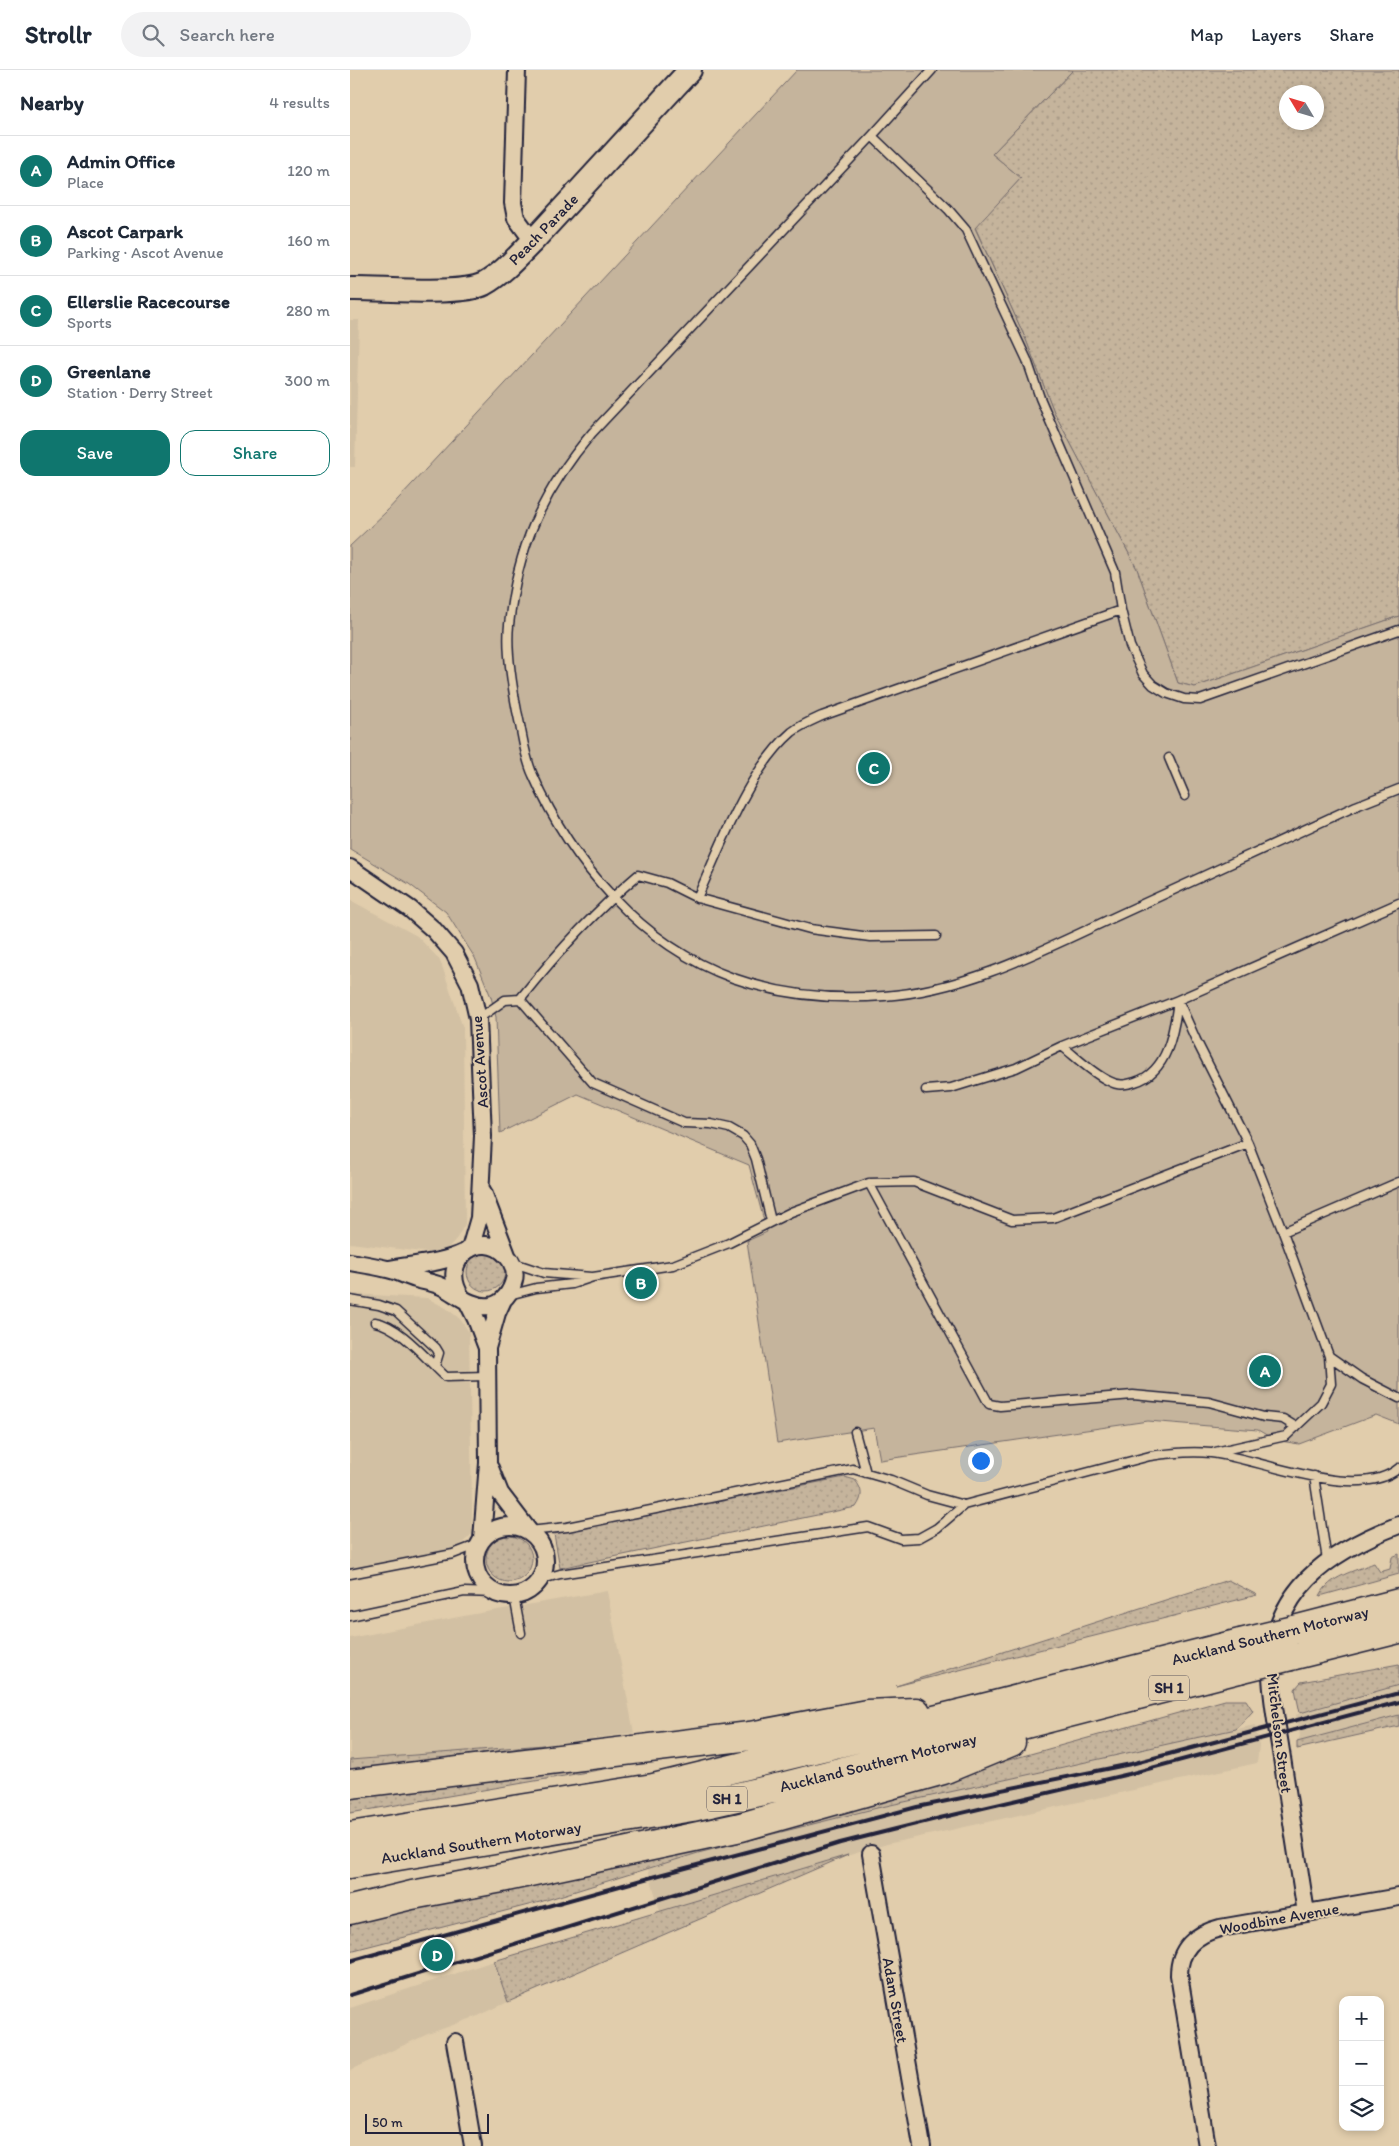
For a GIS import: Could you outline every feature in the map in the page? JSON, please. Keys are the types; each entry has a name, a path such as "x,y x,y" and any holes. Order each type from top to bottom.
{"highway":[{"name":"Auckland Southern Motorway","path":"350,1864 692,1807 781,1786 1239,1669 1292,1643 1399,1603"},
{"name":"Auckland Southern Motorway","path":"350,1836 654,1788 1240,1643 1292,1643 1399,1629"},
{"path":"350,1910 412,1895 497,1879 741,1827 853,1797 943,1770 1098,1706"},
{"path":"350,1784 750,1736 867,1714 971,1711"}],"main road":[{"name":"Peach Parade","path":"350,289 464,290 485,283 497,275 533,241 690,70"}],"street":[{"path":"517,70 513,203 516,218 533,241"},
{"name":"Ascot Avenue","path":"352,874 410,909 434,930 454,953 470,984 478,1019 483,1136 482,1189 479,1218 466,1251"},
{"name":"Ascot Avenue","path":"482,1189 509,1258"},
{"path":"350,1262 388,1269 442,1286 472,1305 488,1306 505,1297 510,1292 515,1275 509,1258 499,1249 489,1245 434,1263 388,1269"},
{"path":"466,1251 454,1270 456,1289 476,1319 486,1348"},
{"path":"488,1463 500,1493 529,1531 537,1538 544,1553 544,1570 539,1580 532,1588 514,1596 494,1593 478,1577 475,1566 475,1555 480,1541 488,1463 486,1348 497,1313 505,1297"},
{"name":"Mitchelson Street","path":"1306,1913 1274,1712 1271,1675 1274,1641 1281,1620 1296,1593 1313,1573 1327,1560 1373,1534 1399,1524"},
{"path":"480,1541 499,1527 519,1527 529,1531"},
{"name":"Adam Street","path":"870,1854 922,2146"},
{"name":"Woodbine Avenue","path":"1207,2146 1179,1975 1179,1964 1188,1945 1207,1931 1399,1898"},
{"path":"455,2042 473,2146"}],"lane":[{"path":"932,70 573,456 553,484 538,514 526,545 516,580 508,629 513,690 531,772 573,849 613,896 638,920 676,948 730,977 764,988 831,997 904,994 958,983 1019,960 1356,806 1399,789"},
{"path":"872,136 948,209 966,230 1027,360 1040,398 1115,572 1121,610 1130,646 1143,674 1153,685 1166,693 1184,699 1200,700 1399,630"},
{"path":"697,898 753,782 769,756 793,731 807,722 822,716 1121,610"},
{"path":"1169,758 1186,796"},
{"path":"478,1019 506,1000 520,999 554,957 613,896 638,875 668,883 697,898 810,929 870,937 936,936"},
{"path":"926,1090 951,1088 1016,1068 1062,1046 1178,1000 1399,903"},
{"path":"520,999 593,1083 684,1123 711,1124 730,1128 743,1136 750,1144 756,1159 770,1221"},
{"path":"1062,1046 1108,1081 1123,1086 1142,1080 1160,1064 1173,1034 1178,1000"},
{"path":"1178,1000 1248,1143 1284,1232 1329,1356 1331,1384 1321,1403 1286,1436 1276,1440 1211,1453"},
{"path":"505,1297 536,1288 572,1284 592,1277 673,1266 729,1244 770,1221 869,1183 914,1182 1012,1220 1053,1218 1248,1143"},
{"path":"1284,1232 1399,1182"},
{"path":"869,1183 989,1404 1000,1406 1133,1395 1209,1402 1264,1417 1283,1419 1296,1427"},
{"path":"509,1258 526,1268 544,1273 592,1277"},
{"path":"350,1300 379,1305 396,1311 436,1348 439,1353 435,1366"},
{"path":"375,1322 383,1323 396,1330 446,1377 486,1376"},
{"path":"1329,1356 1362,1379 1399,1398"},
{"path":"856,1432 866,1473"},
{"path":"539,1580 560,1574 868,1527 901,1539 919,1538 937,1528 964,1505 1150,1456 1174,1452 1211,1453 1344,1482 1373,1479 1397,1471"},
{"path":"529,1531 567,1527 853,1469 891,1480 927,1496 964,1505"},
{"path":"1314,1476 1327,1560"},
{"path":"350,1574 453,1554 480,1541"},
{"path":"350,1616 464,1592 494,1593"},
{"path":"514,1596 521,1633"}],"shaded area":[{"path":"797,70 1073,70 992,154 1021,178 975,228 1026,340 1054,412 1137,569 1178,683 1195,687 1399,616 1399,1424 1376,1415 1299,1444 1275,1440 1258,1430 1148,1421 880,1460 874,1428 777,1443 747,1241 767,1232 749,1165 578,1094 500,1133 496,1017 491,997 475,958 446,912 409,884 350,849 350,546 386,512"},
{"path":"1073,70 1399,70 1399,616 1195,687 1178,683 1137,569 1054,412 1026,340 975,227 1021,178 992,154"},
{"path":"350,320 359,320 355,467 350,467"},
{"path":"350,900 417,936 440,960 463,1028 465,1224 457,1238 446,1250 431,1253 350,1243"},
{"path":"486,1253 499,1259 505,1272 499,1285 486,1291 473,1285 467,1272 473,1259"},
{"path":"350,1294 427,1298 446,1308 460,1319 469,1332 472,1534 455,1550 350,1571"},
{"path":"845,1477 855,1480 860,1487 861,1497 856,1507 560,1568 554,1534"},
{"path":"509,1536 522,1540 528,1546 532,1559 528,1572 522,1578 509,1582 496,1578 490,1572 486,1559 490,1546 496,1540"},
{"path":"1399,1554 1399,1574 1320,1596 1324,1589 1336,1579 1374,1563 1380,1572 1390,1569 1392,1557"},
{"path":"1228,1580 1257,1595 896,1686"},
{"path":"607,1591 634,1733 544,1745 350,1760 350,1638"},
{"path":"1399,1664 1399,1685 1300,1713 1295,1689 1301,1682"},
{"path":"1399,1685 1399,1715 1297,1742 1300,1736 1296,1715"},
{"path":"1225,1700 1246,1700 1253,1711 1236,1729 877,1808 785,1831 698,1853 540,1902 350,1951 350,1922 904,1789"},
{"path":"1399,1715 1399,1726 1297,1749 1297,1742"},
{"path":"1255,1725 1259,1745 1257,1763 887,1844 660,1911 648,1869 698,1853 877,1808"},
{"path":"544,1745 350,1771 350,1760"},
{"path":"616,1762 616,1767 350,1813 350,1794"},
{"path":"848,1855 508,2002 494,1961"},
{"path":"494,1961 508,2002 478,2016 428,2034 350,2070 350,2008"}],"railway":[{"path":"350,1961 663,1874 917,1807 1131,1764 1399,1693"},
{"path":"350,1995 840,1843 1129,1774 1399,1702"}],"place":[{"name":"Ellerslie Racecourse","path":"874,768"},
{"name":"Ascot Carpark","path":"641,1283"},
{"name":"Admin Office","path":"1265,1371"},
{"name":"Greenlane","path":"437,1955"}]}
